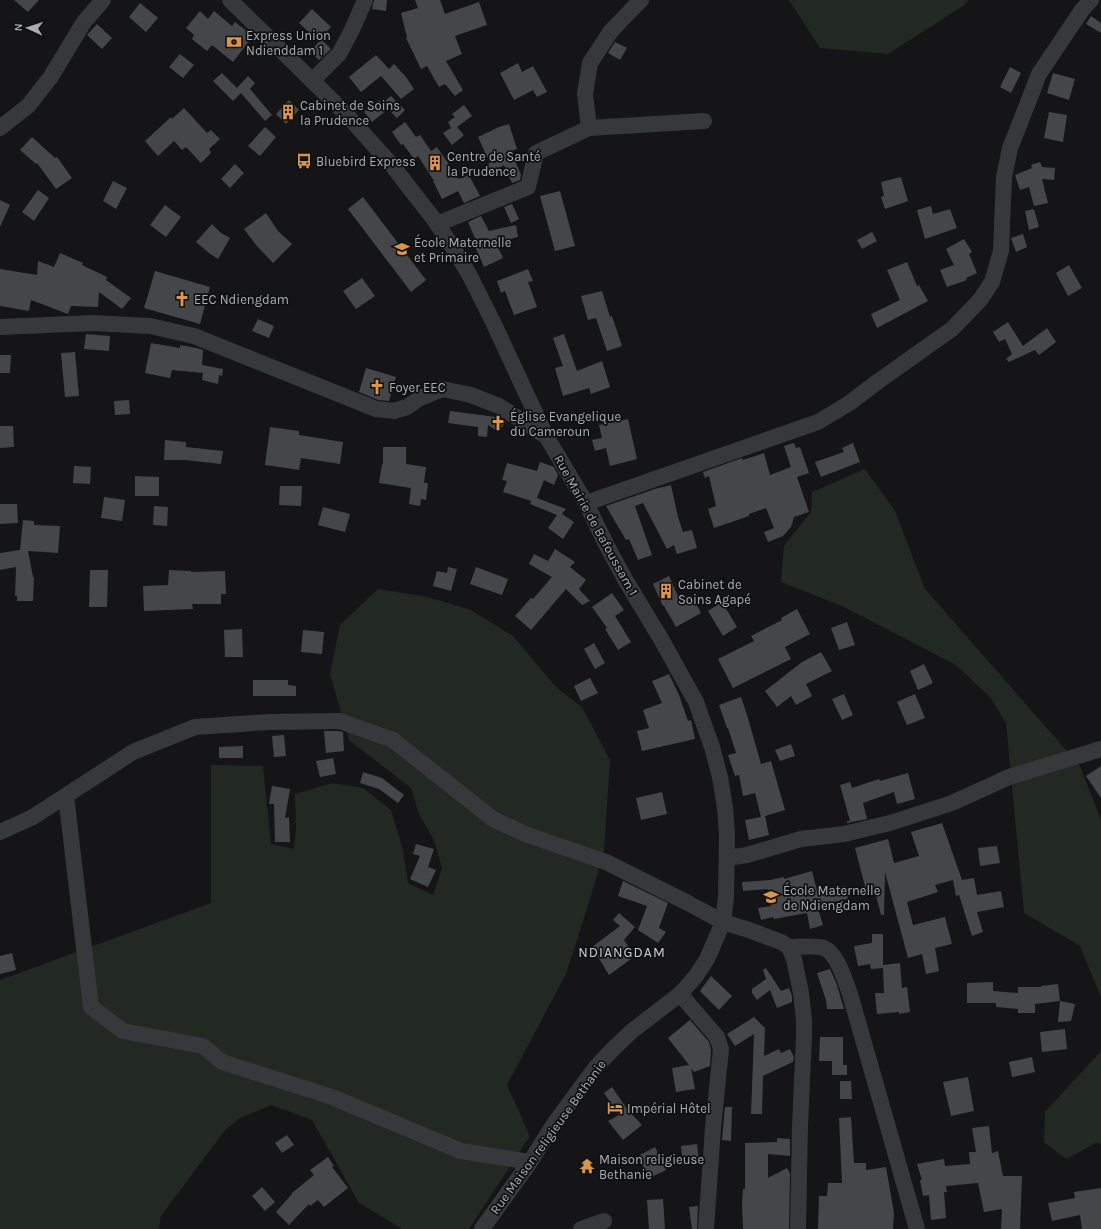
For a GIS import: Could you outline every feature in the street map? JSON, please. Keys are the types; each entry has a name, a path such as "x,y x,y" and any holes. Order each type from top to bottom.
{"street":[{"path":"0,128 28,106 50,78 84,22 103,0"},
{"name":"Rue Mairie de Bafoussam 1","path":"230,0 348,116 391,164 437,224 470,276 546,436 586,503 626,581 661,639 696,702 712,747 720,777 725,808 727,858"},
{"path":"312,81 339,54 351,32 365,0"},
{"path":"588,128 585,94 590,63 611,31 641,0"},
{"path":"586,503 818,422 848,404 952,328 980,300 992,282 1001,251 1004,177 1010,148 1039,74 1082,10 1091,0"},
{"path":"437,224 528,187 536,153 588,128 704,121"},
{"path":"0,327 93,323 150,326 194,336 376,409 394,411 407,407 420,398 442,389 471,395 499,406 546,436"},
{"path":"0,832 33,817 133,752 195,726 269,722 340,721 393,740 493,819 525,834 606,862 723,922 749,930 789,946 824,948 829,952 838,963 850,994 917,1229"},
{"path":"727,858 747,855 801,839 844,834 890,823 952,803 1009,778 1101,749"},
{"path":"66,796 91,1007 123,1031 203,1046 222,1062 332,1097 461,1151 530,1162"},
{"name":"Rue Maison religieuse Bethanie","path":"482,1229 530,1162 554,1124 596,1067 632,1031 680,994 696,976 707,959 723,922 726,897 727,858"},
{"path":"789,946 800,987 804,1010 798,1229"},
{"path":"680,994 717,1037 721,1049 713,1128 706,1229"},
{"path":"581,1229 604,1222"}],"shaded area":[{"path":"789,0 969,0 963,6 888,54 820,48"},
{"path":"865,469 895,511 925,589 1080,766 1101,820 1101,997 1080,946 1024,913 1006,723 990,697 956,665 842,606 781,582 784,546 811,512 812,492"},
{"path":"378,589 428,597 471,610 513,636 556,687 582,707 610,760 604,852 589,902 566,974 507,1085 530,1136 469,1229 402,1229 359,1203 312,1120 271,1105 240,1118 226,1129 161,1216 159,1229 0,1229 0,980 211,903 211,765 263,766 271,844 294,849 296,829 295,794 332,783 363,788 391,810 403,850 408,883 433,895 442,868 434,840 419,814 411,788 349,740 330,674 340,625"},
{"path":"1101,1051 1101,1144 1096,1143 1066,1159 1044,1142 1045,1112"}],"building":[{"path":"14,0 39,0 28,12"},
{"path":"374,0 387,0 386,11 372,9"},
{"path":"415,0 440,0 445,14 479,2 487,25 455,36 462,54 446,61 463,90 455,96 445,84 439,87 427,66 421,69 406,38 401,13 418,8"},
{"path":"140,3 158,18 146,32 129,17"},
{"path":"312,9 331,27 318,41 299,23"},
{"path":"200,11 208,19 214,11 232,26 235,22 253,36 233,62 212,45 207,51 192,39 194,35 186,28"},
{"path":"1091,16 1101,23 1101,33 1086,24"},
{"path":"97,24 112,38 102,49 87,35"},
{"path":"321,39 331,49 319,60 310,52"},
{"path":"615,42 627,48 620,60 608,53"},
{"path":"180,54 194,65 183,78 169,67"},
{"path":"376,55 389,69 394,64 406,77 414,89 401,99 381,76 361,92 349,77"},
{"path":"518,63 522,72 533,66 547,92 537,97 533,90 514,100 500,73"},
{"path":"1010,67 1021,73 1011,93 1000,87"},
{"path":"222,73 237,88 248,76 255,83 250,89 272,115 265,121 241,93 233,101 213,81"},
{"path":"1053,73 1075,79 1069,100 1047,93"},
{"path":"391,96 405,110 397,118 388,109 372,122 364,112 379,100 382,103"},
{"name":"Cabinet de Soins la Prudence","path":"289,100 299,110 286,124 276,114"},
{"path":"464,105 472,116 457,127 464,135 452,145 443,133 451,128 448,122 455,117 452,114"},
{"path":"184,108 207,133 211,130 220,139 209,149 211,153 201,163 186,147 182,150 174,141 158,156 145,141 171,117 172,119"},
{"path":"1049,112 1067,115 1063,142 1044,138"},
{"path":"405,122 416,137 420,135 431,151 437,147 459,179 469,175 480,196 464,203 458,191 442,199 434,181 418,156 414,159 403,144 401,145 392,132"},
{"path":"509,124 517,149 511,151 521,175 520,180 512,183 504,165 489,174 485,166 490,163 478,137"},
{"path":"265,127 276,137 260,156 248,146"},
{"path":"32,137 55,158 57,157 72,178 56,189 37,163 36,164 20,150"},
{"path":"1040,162 1042,167 1055,168 1054,180 1042,179 1048,203 1034,206 1029,187 1020,190 1015,175 1032,168 1031,165"},
{"path":"235,164 244,173 230,188 221,179"},
{"path":"901,177 908,201 885,209 881,197 884,196 881,182"},
{"path":"113,181 127,188 116,209 103,201"},
{"path":"38,190 49,198 34,221 22,212"},
{"path":"560,191 575,246 555,251 540,196"},
{"path":"363,197 426,280 411,292 348,209"},
{"path":"0,200 10,205 0,227"},
{"path":"512,204 519,219 511,223 504,207"},
{"path":"165,205 181,217 166,237 150,225"},
{"path":"931,206 933,214 950,209 957,228 925,239 917,210"},
{"path":"1034,209 1039,227 1029,230 1025,211"},
{"path":"266,213 278,231 292,244 273,263 256,245 244,229"},
{"path":"481,216 489,231 516,225 518,237 498,242 499,244 497,245 503,258 484,267 474,244 477,243 468,222"},
{"path":"212,224 221,233 230,238 218,259 196,242"},
{"path":"872,232 877,241 862,249 857,240"},
{"path":"1023,234 1027,247 1016,252 1011,238"},
{"path":"964,239 972,252 969,254 977,273 966,278 967,280 947,287 940,270 954,265 946,249"},
{"path":"60,253 83,263 82,265 107,277 106,280 131,298 122,309 99,292 98,307 71,306 68,314 31,300 29,311 0,306 0,269 37,275 38,261 54,267"},
{"path":"907,262 917,286 919,285 928,301 877,328 871,314 900,300 887,270"},
{"path":"1069,265 1082,288 1068,296 1056,273"},
{"path":"528,269 533,281 528,282 537,307 514,315 505,291 501,293 497,281"},
{"path":"155,271 210,287 200,324 144,308"},
{"path":"362,278 375,296 356,309 343,291"},
{"path":"602,291 610,317 612,316 622,346 607,351 596,318 588,320 581,296"},
{"path":"258,319 274,326 269,338 252,331"},
{"path":"1008,322 1023,346 1047,328 1056,342 1039,355 1035,350 1009,362 1006,359 1012,354 1005,339 999,342 993,332"},
{"path":"86,334 110,336 109,351 84,349"},
{"path":"564,334 577,371 602,361 610,387 591,394 589,388 563,396 555,368 563,366 553,338"},
{"path":"151,343 180,348 180,345 203,350 202,365 223,369 222,376 219,375 218,384 202,380 203,373 172,370 170,378 145,373"},
{"path":"75,352 79,396 65,397 61,353"},
{"path":"0,355 11,355 10,373 0,373"},
{"name":"Foyer EEC","path":"366,368 396,377 389,401 378,400 359,392"},
{"path":"129,400 130,414 115,415 114,401"},
{"path":"450,411 497,416 506,422 498,432 488,425 487,437 478,436 478,427 448,423"},
{"path":"628,419 637,459 610,466 606,448 595,451 592,440 602,438 599,425"},
{"path":"0,426 13,426 14,447 0,448"},
{"path":"270,427 299,431 299,435 343,442 340,464 301,458 299,470 265,465"},
{"path":"165,440 186,442 186,447 223,451 221,464 185,460 164,460"},
{"path":"794,443 796,448 800,447 809,473 797,477 809,512 794,517 791,527 783,536 768,542 764,532 774,528 766,508 749,514 749,516 714,528 708,509 716,506 709,476 705,478 703,472 742,458 743,460 764,453 770,475 791,467 784,446"},
{"path":"853,443 860,462 821,477 815,462 844,452 842,448"},
{"path":"383,447 406,447 406,464 426,467 424,483 428,483 426,500 421,499 420,506 409,504 411,488 379,483 383,464"},
{"path":"540,462 554,467 558,475 554,485 544,480 537,498 566,509 562,514 574,522 563,539 548,528 557,515 530,504 531,501 503,492 507,481 502,480 507,463 537,471"},
{"path":"74,466 91,467 90,484 73,483"},
{"path":"135,476 159,477 159,496 135,496"},
{"path":"671,485 683,532 692,530 697,548 677,554 674,545 667,549 643,503 635,506 652,555 638,560 629,539 626,540 606,506"},
{"path":"280,486 302,486 301,506 279,505"},
{"path":"104,497 125,500 122,521 101,518"},
{"path":"0,504 17,504 18,523 0,524"},
{"path":"154,506 168,507 167,526 153,525"},
{"path":"323,507 350,514 345,532 318,525"},
{"path":"23,520 34,521 34,525 60,526 58,553 28,551 34,577 33,601 17,601 17,596 15,596 16,567 0,570 0,553 20,550"},
{"path":"555,549 575,562 570,567 586,580 579,589 590,601 582,605 566,589 531,630 515,616 531,598 533,599 552,577 529,564 534,554 548,561"},
{"path":"448,567 457,569 451,591 433,586 437,571 447,573"},
{"path":"476,567 508,579 502,595 470,584"},
{"path":"90,570 108,570 107,607 89,607"},
{"path":"169,570 191,572 225,571 226,594 221,594 221,604 192,604 193,609 144,611 143,586 168,585"},
{"path":"669,576 682,605 693,598 701,613 676,627 663,606 653,584"},
{"path":"612,593 624,610 615,616 631,642 618,650 605,629 607,628 592,607"},
{"path":"722,602 737,627 723,636 708,611"},
{"path":"797,609 810,634 785,647 791,659 733,688 718,659 754,641 751,636 782,620 781,618"},
{"path":"847,622 855,645 839,650 831,628"},
{"path":"242,629 243,657 225,657 224,630"},
{"path":"303,630 324,632 322,654 301,652"},
{"path":"594,643 605,663 595,669 584,649"},
{"path":"821,652 832,671 806,684 812,696 796,705 791,696 777,707 765,691 802,662"},
{"path":"924,664 933,683 918,690 910,671"},
{"path":"669,674 679,695 688,721 691,720 695,739 642,751 637,731 649,728 643,710 662,703 652,681"},
{"path":"590,678 598,693 581,701 574,686"},
{"path":"253,680 288,680 288,685 296,686 296,696 253,696"},
{"path":"844,694 853,715 842,720 832,699"},
{"path":"915,694 925,718 907,725 897,702"},
{"path":"741,697 761,764 771,761 785,810 765,816 769,835 749,840 745,820 761,817 755,793 743,796 739,775 735,776 728,755 736,753 719,705"},
{"path":"324,731 343,732 344,751 326,753"},
{"path":"284,735 286,756 274,757 272,736"},
{"path":"791,744 795,756 780,761 775,750"},
{"path":"243,746 243,758 219,758 219,747"},
{"path":"333,758 336,774 320,777 316,761"},
{"path":"1101,766 1101,798 1086,776"},
{"path":"363,772 382,778 404,795 398,803 379,789 360,783"},
{"path":"908,773 915,799 897,804 894,792 863,803 867,819 847,823 847,821 850,821 840,785 850,782 852,788 879,779 880,781"},
{"path":"272,786 290,789 285,818 289,817 290,842 275,842 274,804 269,804"},
{"path":"662,792 667,814 641,820 636,798"},
{"path":"942,823 962,880 974,878 977,895 1001,891 1004,907 977,912 983,932 972,936 959,895 956,896 953,880 935,885 938,892 907,902 913,925 945,917 952,944 935,948 939,971 926,974 922,954 908,958 885,872 884,915 881,915 875,892 867,894 855,848 888,839 894,863 919,856 911,832"},
{"path":"416,844 434,849 428,867 436,870 428,887 410,879 420,856 413,854"},
{"path":"997,846 1000,863 980,866 978,848"},
{"path":"812,871 817,891 845,886 848,899 817,905 823,925 810,929 807,913 761,920 758,908 771,906 768,889 743,891 742,882 770,880 784,877 784,879"},
{"path":"623,881 668,903 659,928 666,932 658,943 638,930 647,906 618,896"},
{"path":"619,913 635,927 624,940 635,956 609,975 592,947 620,926 613,920"},
{"path":"872,934 883,934 883,965 900,963 902,988 907,987 910,1012 899,1014 899,1012 877,1014 875,993 884,993 883,968 871,969 870,964 858,966 854,946 872,943"},
{"path":"12,953 16,970 0,974 0,956"},
{"path":"766,968 781,991 789,988 792,996 792,1002 777,1008 770,990 757,1000 752,993 752,989 766,979 763,970"},
{"path":"830,969 837,985 844,1009 827,1009 826,1000 817,973"},
{"path":"711,976 732,996 719,1010 700,991"},
{"path":"993,982 993,991 1018,993 1018,987 1041,987 1058,984 1060,1001 1035,1004 1035,1013 1018,1013 1018,1009 996,1007 996,1003 967,1003 967,983"},
{"path":"1060,1001 1075,1004 1071,1021 1058,1022"},
{"path":"754,1017 765,1028 764,1056 779,1049 781,1053 790,1049 794,1057 793,1062 763,1076 762,1114 751,1114 754,1034 735,1046 727,1034"},
{"path":"690,1020 709,1042 711,1050 710,1066 694,1072 691,1068 695,1089 676,1092 672,1068 689,1065 668,1038"},
{"path":"1065,1029 1067,1049 1042,1052 1040,1032"},
{"path":"820,1037 843,1037 843,1065 847,1065 847,1075 832,1075 832,1061 819,1061"},
{"path":"1032,1057 1035,1072 1012,1077 1009,1062"},
{"path":"968,1077 974,1111 951,1116 943,1082"},
{"path":"840,1081 851,1081 852,1099 840,1099"},
{"path":"612,1087 627,1109 642,1125 623,1140 608,1121 619,1115 604,1093"},
{"path":"725,1107 732,1107 731,1141 722,1140"},
{"path":"851,1117 854,1163 866,1163 866,1170 886,1167 894,1213 893,1229 818,1229 819,1196 827,1196 828,1183 842,1183 839,1118"},
{"path":"989,1126 992,1153 998,1151 1003,1176 1022,1176 1020,1229 1001,1229 1002,1209 984,1212 978,1183 946,1186 947,1192 944,1192 946,1218 931,1220 929,1195 923,1196 920,1180 922,1180 917,1164 944,1159 945,1166 970,1164 969,1152 976,1152 972,1128"},
{"path":"287,1135 294,1145 282,1153 275,1143"},
{"path":"777,1138 790,1139 790,1156 768,1154 768,1178 787,1168 790,1173 789,1229 743,1229 742,1204 743,1189 745,1189 745,1143 777,1142"},
{"path":"697,1144 699,1161 683,1163 681,1146"},
{"path":"655,1147 666,1170 649,1178 638,1156"},
{"path":"328,1157 334,1166 332,1167 348,1188 324,1207 318,1200 310,1206 309,1204 289,1225 276,1212 292,1193 314,1175 310,1170"},
{"path":"262,1187 275,1202 265,1211 252,1196"},
{"path":"1101,1188 1101,1229 1082,1229 1080,1215 1052,1221 1048,1203 1075,1198 1074,1192"},
{"path":"663,1199 665,1229 649,1229 647,1200"},
{"path":"698,1206 697,1229 692,1229 689,1207"}],"place":[{"name":"Express Union Ndienddam 1","path":"234,42"},
{"name":"Cabinet de Soins la Prudence","path":"288,112"},
{"name":"Bluebird Express","path":"304,161"},
{"name":"Centre de Santé la Prudence","path":"435,163"},
{"name":"École Maternelle et Primaire","path":"402,249"},
{"name":"EEC Ndiengdam","path":"182,299"},
{"name":"Foyer EEC","path":"377,387"},
{"name":"Église Evangelique du Cameroun","path":"498,423"},
{"name":"Cabinet de Soins Agapé","path":"666,591"},
{"name":"École Maternelle de Ndiengdam","path":"771,897"},
{"name":"Impérial Hôtel","path":"615,1108"},
{"name":"Maison religieuse Bethanie","path":"587,1166"}],"district":[{"name":"NDIANGDAM","path":"622,952"}]}
